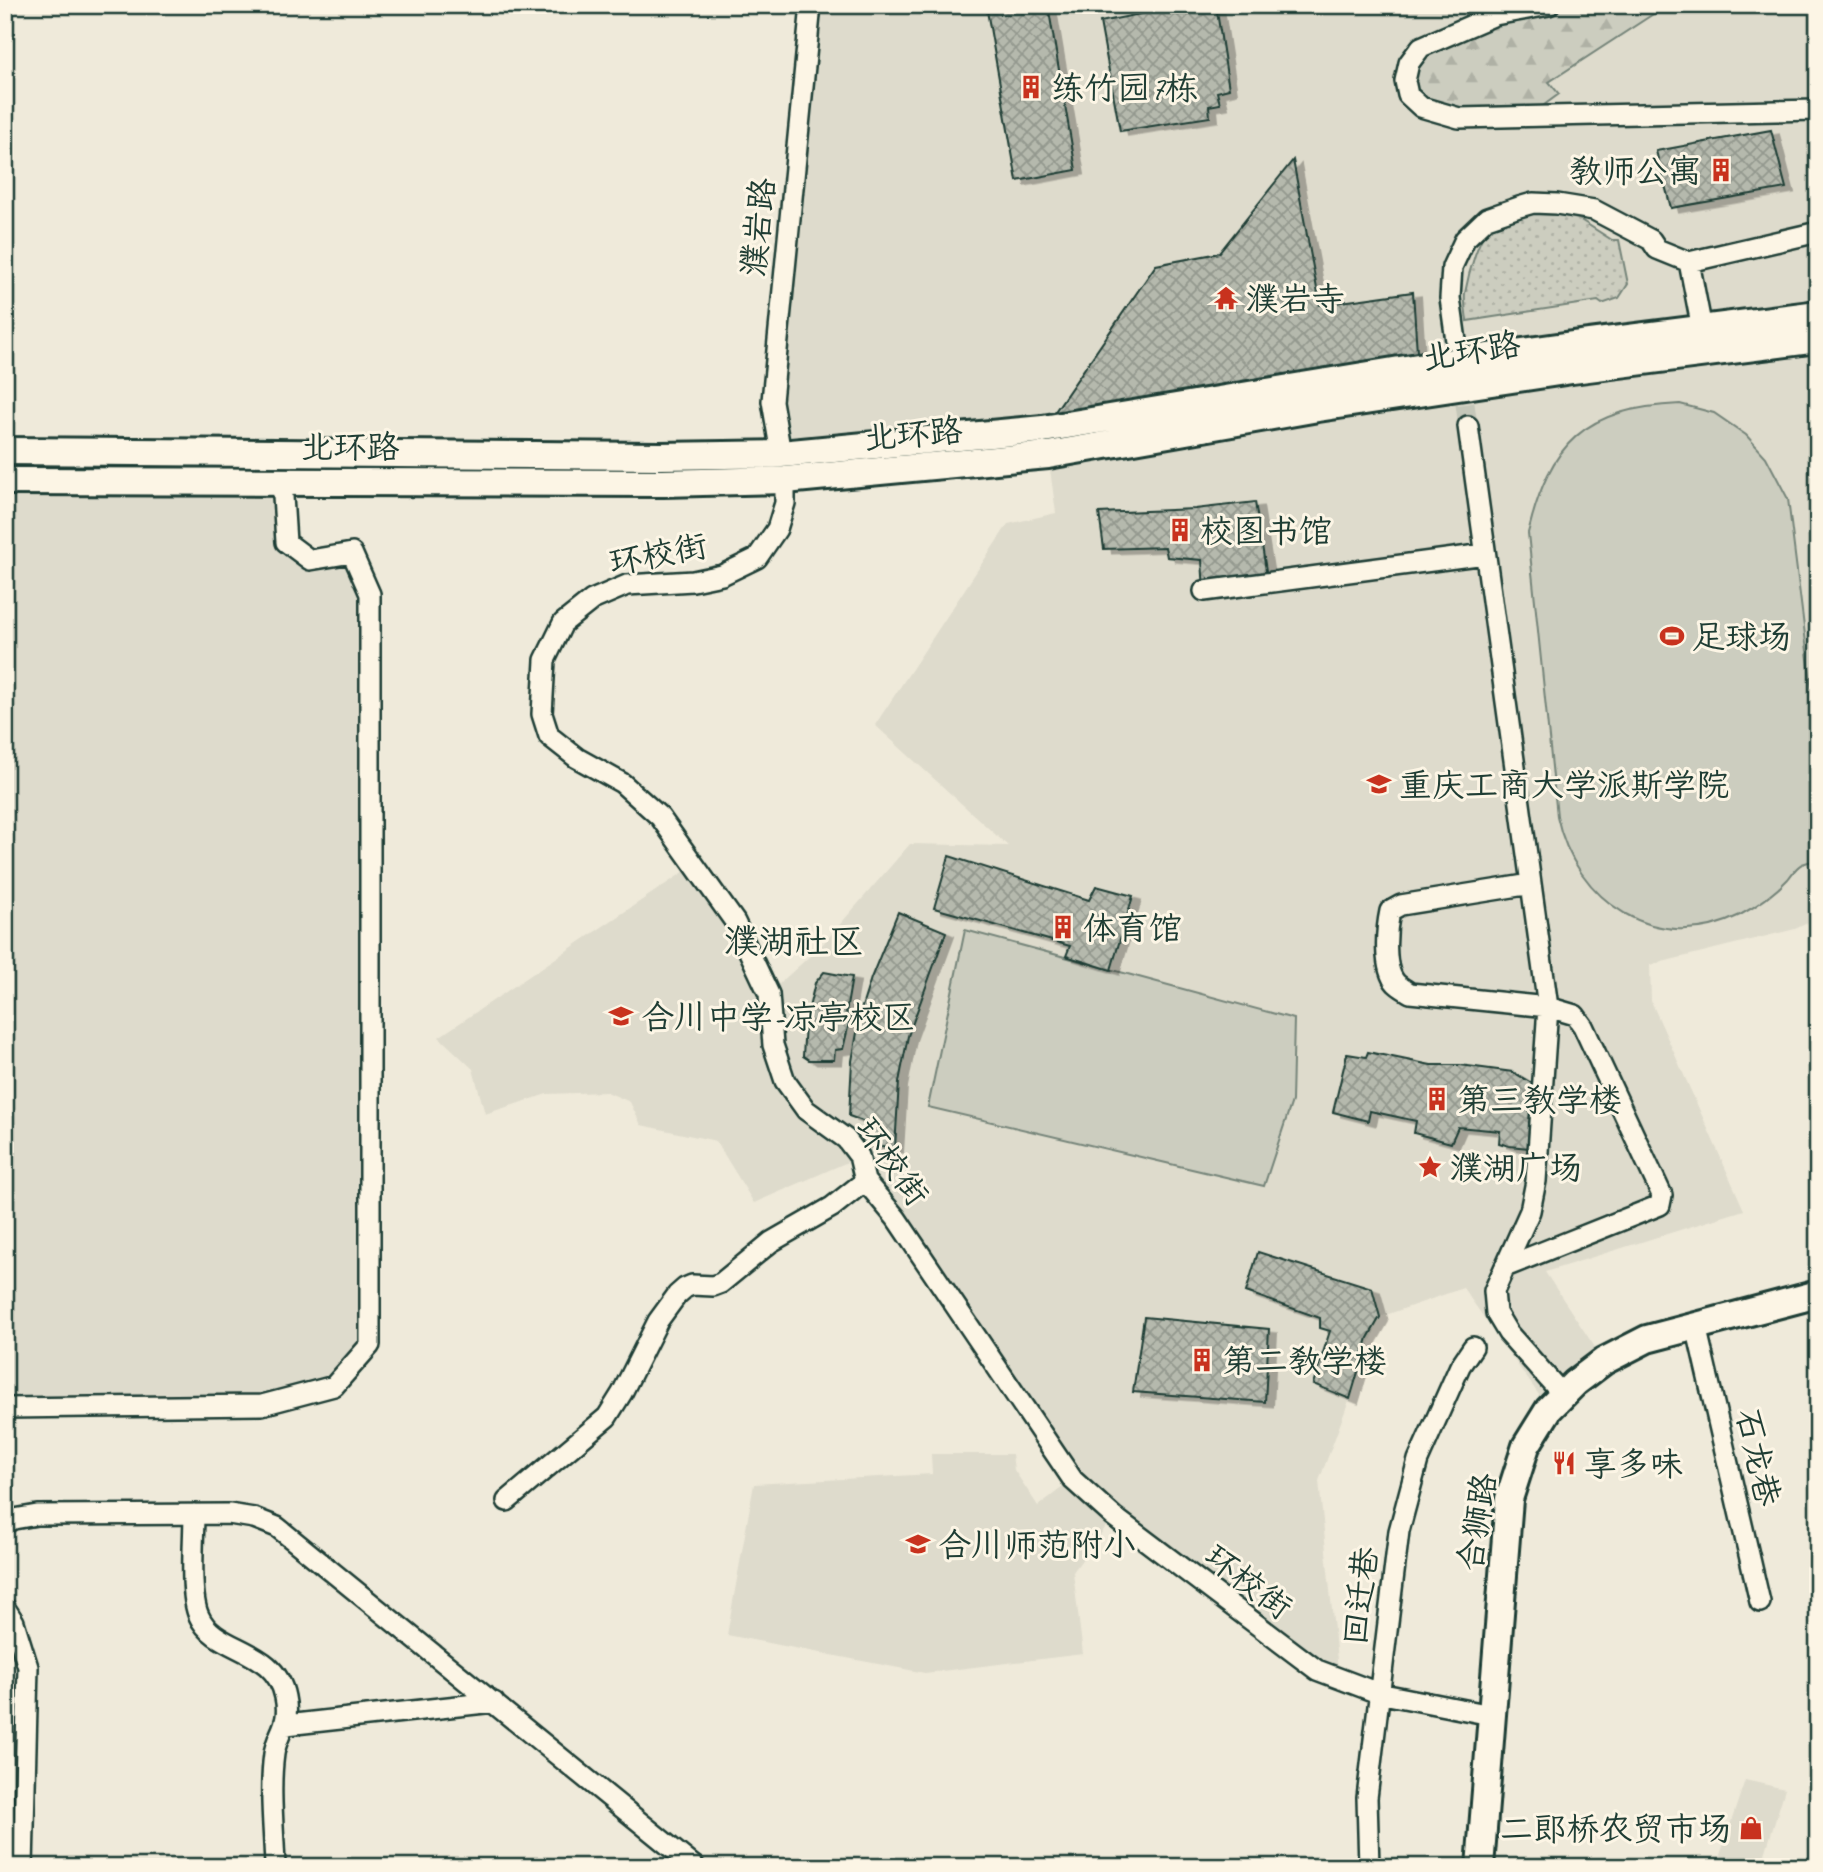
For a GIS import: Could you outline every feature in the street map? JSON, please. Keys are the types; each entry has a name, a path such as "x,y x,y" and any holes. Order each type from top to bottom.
{"main road":[{"name":"北环路","path":"5,452 660,457 781,454 1043,429 1313,383 1559,347 1818,314"},
{"name":"北环路","path":"5,481 663,483 785,480 1048,455 1318,408 1572,370 1818,339"},
{"name":"合狮路","path":"1480,1867 1509,1499 1526,1446 1549,1409 1604,1361 1647,1339 1818,1294"}],"street":[{"name":"濮岩路","path":"781,454 772,401 810,5"},
{"path":"1549,5 1494,15 1422,47 1409,63 1405,81 1408,95 1421,107 1459,118 1818,110"},
{"path":"1456,341 1450,298 1452,267 1465,239 1487,218 1533,202 1594,210 1651,240 1657,249 1689,262 1818,232"},
{"path":"1689,262 1702,329"},
{"path":"1468,426 1548,1007 1536,1181 1530,1211 1494,1291 1496,1313 1508,1333 1563,1395"},
{"name":"环校街","path":"785,480 785,503 777,529 757,558 722,575 693,581 627,585 592,600 563,623 545,660 542,714 549,736 577,758 622,783 660,817 735,922 769,994 773,1045 785,1081 806,1110 846,1139 859,1156 865,1181 896,1218 1073,1480 1113,1516 1317,1670 1378,1693 1491,1715"},
{"path":"5,1408 261,1405 334,1386 370,1345 370,594 352,553 310,560 286,542 282,481"},
{"path":"1204,591 1485,554"},
{"path":"1505,1267 1660,1205 1662,1195 1583,1026 1575,1015 1548,1007 1410,993 1396,983 1388,970 1387,923 1390,911 1401,905 1531,884"},
{"path":"507,1500 607,1417 658,1321 685,1288 721,1283 771,1242 832,1207 865,1181"},
{"name":"石龙巷","path":"1696,1326 1760,1602"},
{"name":"回迁巷","path":"1368,1867 1367,1798 1399,1531 1418,1460 1460,1366 1473,1347"},
{"path":"194,1514 195,1597 198,1615 210,1631 262,1660 276,1674 285,1697 286,1725 274,1750 275,1867"},
{"path":"5,1523 14,1518 37,1515 229,1514 254,1518 277,1527 695,1867"},
{"path":"5,1608 14,1622 28,1667 23,1867"},
{"path":"286,1725 494,1702"}],"shaded area":[{"name":"重庆工商大学派斯学院","path":"811,5 1818,5 1818,918 1795,929 1650,965 1651,1001 1744,1210 1545,1272 1604,1361 1549,1409 1463,1288 1380,1317 1319,1481 1339,1680 1113,1517 1073,1572 1083,1654 925,1673 727,1635 754,1484 932,1474 931,1454 1012,1454 1014,1470 1038,1506 1072,1480 859,1157 754,1203 716,1141 641,1125 630,1102 607,1092 547,1094 485,1114 473,1069 439,1037 694,865 769,993 822,945 910,844 1008,846 875,725 1008,524 1056,513 1048,455 1418,367 1413,292 1320,305 1293,161 1219,253 1156,265 1043,429 781,454 772,401"},
{"path":"5,481 282,481 286,543 310,560 352,553 370,594 370,1345 334,1386 262,1405 5,1408"},
{"name":"二郎桥农贸市场","path":"1745,1780 1785,1789 1761,1867 1716,1867"}],"green space":[{"path":"1549,5 1667,5 1549,82 1559,94 1529,116 1421,107 1409,63 1421,47"},
{"path":"1543,212 1579,219 1612,240 1619,240 1628,284 1619,298 1602,304 1598,301 1467,321 1465,296 1475,254 1484,234 1500,219"},
{"name":"足球场","path":"1680,404 1714,413 1746,435 1766,457 1788,499 1818,739 1818,860 1800,865 1771,895 1740,915 1709,926 1679,929 1650,925 1624,913 1601,896 1582,873 1567,846 1557,816 1528,533 1548,475 1561,453 1577,436 1596,423 1619,413"},
{"path":"965,930 1294,1019 1292,1101 1264,1186 928,1107"}],"building":[{"name":"练竹园7栋","path":"986,5 1048,5 1076,170 1017,181"},
{"path":"1185,5 1216,5 1229,89 1217,92 1220,104 1209,106 1210,117 1120,131 1100,22"},
{"name":"教师公寓","path":"1771,130 1786,188 1671,208 1656,151"},
{"name":"濮岩寺","path":"1293,160 1320,305 1413,292 1418,367 1043,429 1156,265 1219,253"},
{"name":"校图书馆","path":"1255,502 1268,583 1204,591 1202,560 1167,557 1165,547 1104,549 1099,513 1195,509"},
{"name":"体育馆","path":"949,856 1089,900 1096,886 1133,896 1111,970 1066,956 1070,946 934,908"},
{"path":"898,912 946,932 908,1036 899,1082 895,1148 862,1143 865,1122 849,1116 852,1061 861,1010"},
{"path":"824,972 852,977 846,1012 851,1015 843,1049 835,1050 834,1060 809,1060 803,1056 805,1024 815,983"},
{"name":"第三教学楼","path":"1368,1052 1431,1065 1460,1065 1513,1072 1538,1087 1538,1149 1499,1143 1500,1131 1458,1127 1451,1143 1414,1133 1416,1121 1370,1111 1368,1121 1333,1112 1347,1054 1366,1057"},
{"path":"1258,1252 1372,1288 1380,1317 1368,1338 1350,1399 1313,1384 1330,1331 1320,1328 1320,1318 1246,1292"},
{"name":"第二教学楼","path":"1144,1317 1269,1329 1265,1402 1133,1392"}],"tunnel":[{"path":"1461,375 1468,426"}],"place":[{"name":"练竹园7栋","path":"1031,87"},
{"name":"教师公寓","path":"1721,170"},
{"name":"濮岩寺","path":"1226,298"},
{"name":"校图书馆","path":"1180,530"},
{"name":"足球场","path":"1672,636"},
{"name":"重庆工商大学派斯学院","path":"1379,784"},
{"name":"体育馆","path":"1063,927"},
{"name":"合川中学-凉亭校区","path":"621,1016"},
{"name":"第三教学楼","path":"1437,1099"},
{"name":"濮湖广场","path":"1430,1167"},
{"name":"第二教学楼","path":"1202,1360"},
{"name":"享多味","path":"1564,1463"},
{"name":"合川师范附小","path":"918,1544"},
{"name":"二郎桥农贸市场","path":"1751,1828"}],"district":[{"name":"濮湖社区","path":"794,941"}]}
